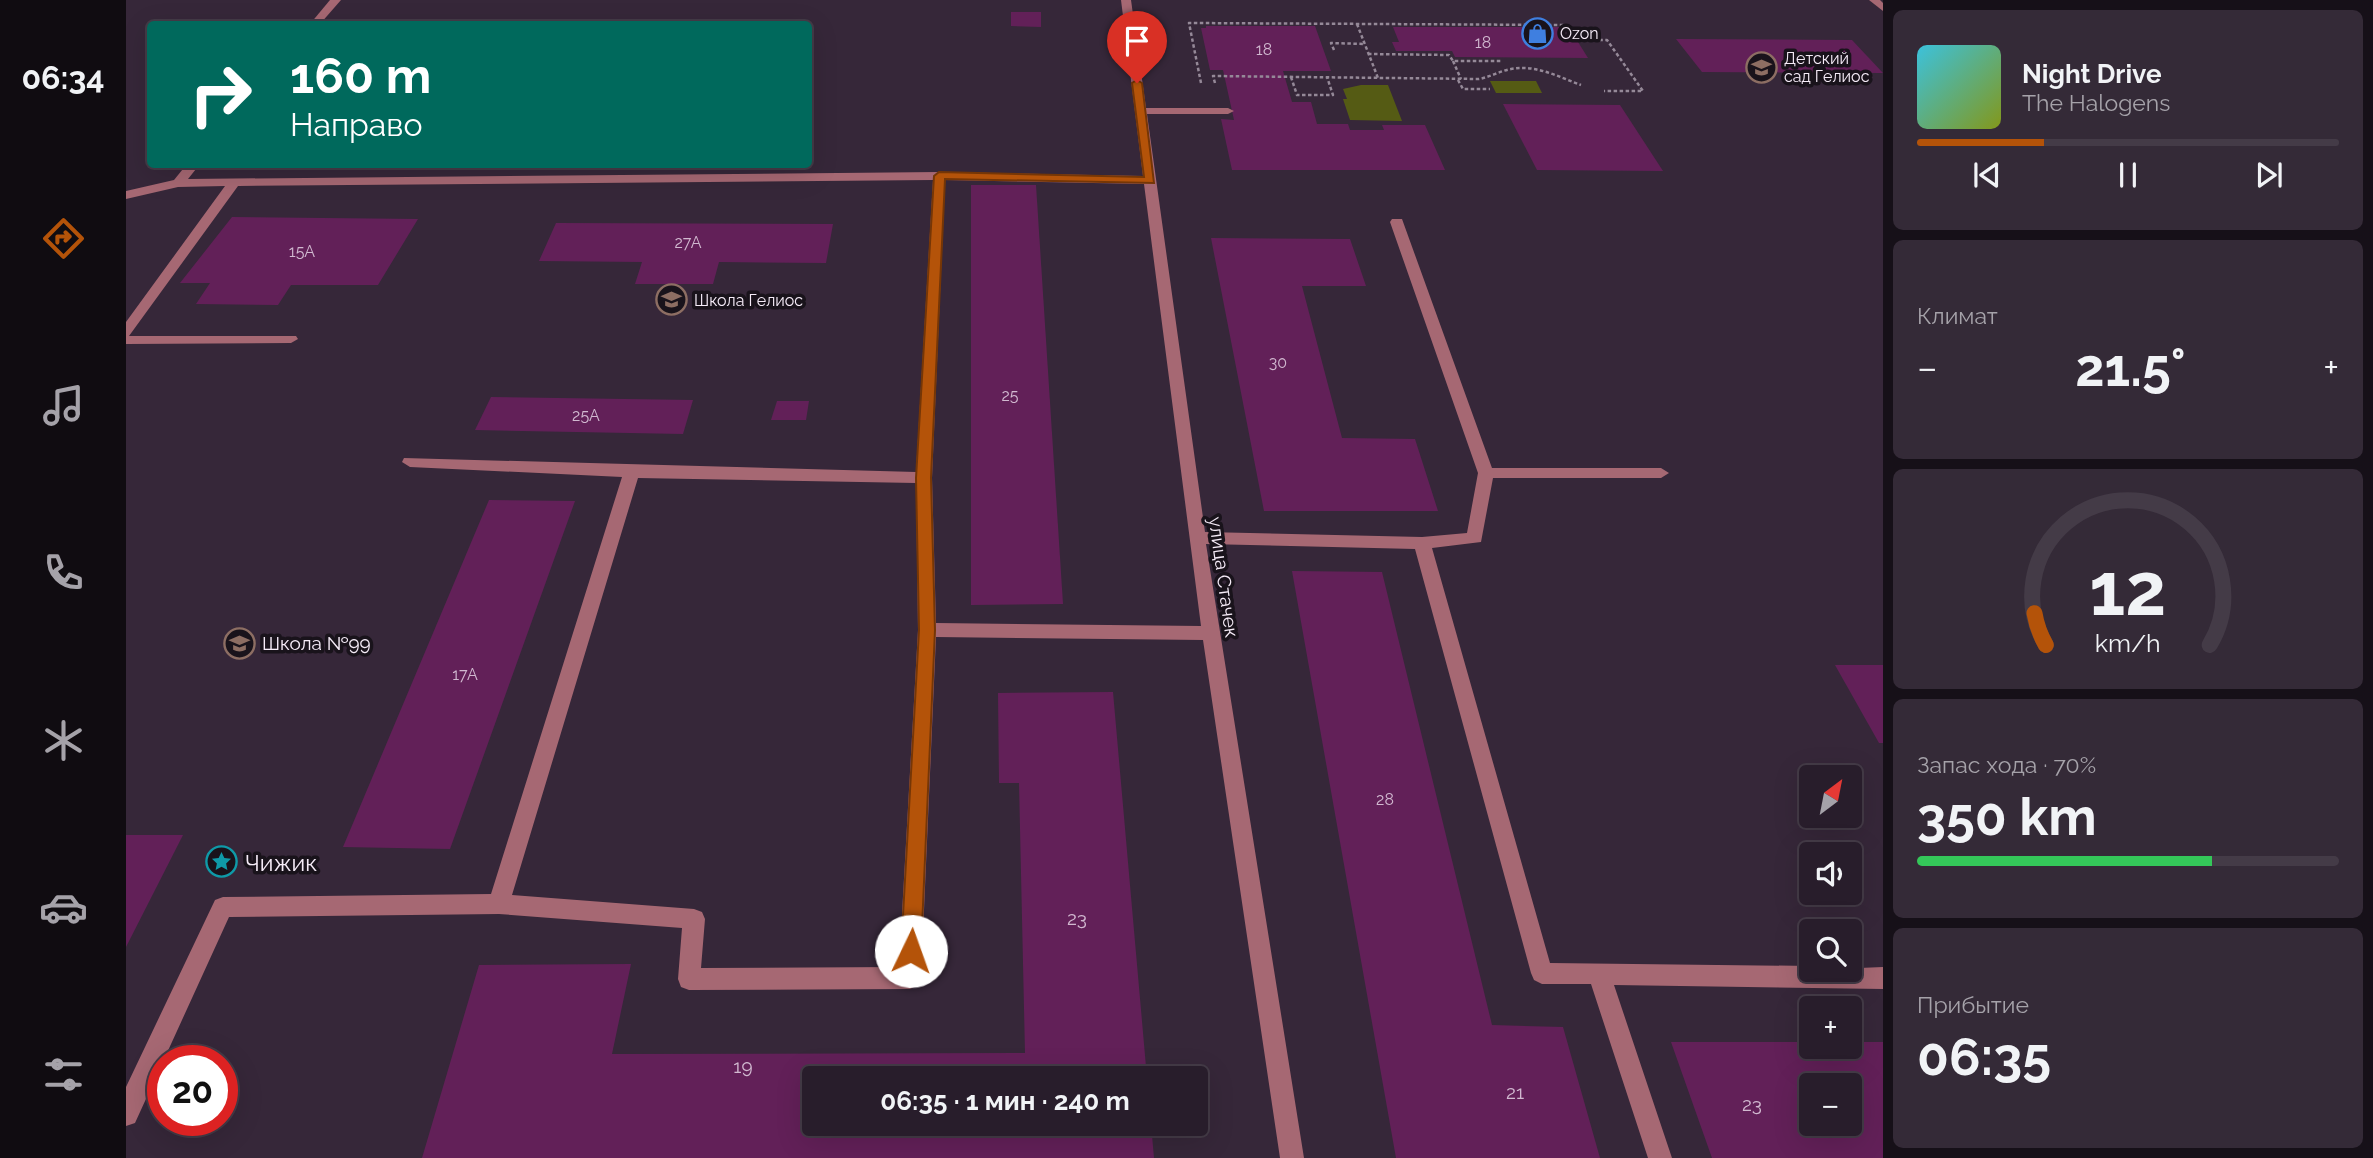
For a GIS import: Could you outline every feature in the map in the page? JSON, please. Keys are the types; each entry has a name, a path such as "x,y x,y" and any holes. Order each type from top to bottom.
{"street":[{"path":"318,21 336,0"},
{"name":"улица Стачек","path":"1126,0 1197,538 1292,1158"},
{"path":"1874,0 1883,8"},
{"path":"1141,111 1224,111"},
{"path":"178,183 191,168"},
{"path":"126,195 178,183 234,182 939,176 1150,180"},
{"path":"126,1114 223,907 499,904 694,919 689,978 910,978 927,630 924,478 939,176"},
{"path":"126,332 234,182"},
{"path":"1197,538 1422,543 1475,538 1486,473 1397,222"},
{"path":"126,340 291,339"},
{"path":"410,461 632,472 924,478"},
{"path":"499,904 632,472"},
{"path":"1486,473 1661,473"},
{"path":"1422,543 1542,973 1883,978"},
{"path":"927,630 1211,633"},
{"path":"1599,975 1660,1158"}],"path":[{"path":"1206,111 1189,23 1565,25 1574,40 1607,40 1643,91 1604,91"},
{"path":"1357,24 1378,78"},
{"path":"1334,50 1331,43 1365,44"},
{"path":"1368,54 1449,55 1463,89 1490,89"},
{"path":"1452,61 1502,61"},
{"path":"1224,111 1213,76 1459,79 1488,78 1505,70 1526,68 1555,74 1581,85"},
{"path":"1292,77 1297,95 1333,95 1327,77"}],"green space":[{"path":"1490,81 1536,81 1542,93 1496,93"},
{"path":"1361,85 1388,85 1402,121 1350,120 1343,99 1347,99 1343,89"}],"building":[{"path":"1011,12 1041,12 1041,27 1011,26"},
{"path":"1315,26 1331,71 1283,71 1292,102 1311,102 1317,124 1348,124 1350,130 1384,130 1382,125 1425,125 1445,170 1232,170 1221,119 1234,120 1223,70 1210,70 1201,28"},
{"path":"1393,27 1561,27 1570,42 1578,42 1588,58 1455,57 1452,51 1396,51 1392,42 1399,42"},
{"path":"1676,39 1852,40 1883,73 1702,72"},
{"path":"1503,104 1620,105 1663,171 1537,170"},
{"path":"971,185 1036,185 1063,604 971,605"},
{"path":"232,217 418,219 378,285 291,285 278,305 196,304 210,283 180,283"},
{"path":"556,223 833,224 826,263 719,262 713,284 635,284 642,262 539,261"},
{"path":"1211,238 1350,239 1366,286 1302,286 1342,438 1415,439 1438,511 1264,511"},
{"path":"491,397 693,400 683,434 475,430"},
{"path":"777,401 809,401 806,420 771,420"},
{"path":"489,500 575,501 450,849 343,847"},
{"path":"1292,571 1382,572 1492,1025 1563,1027 1600,1158 1396,1158"},
{"path":"1835,665 1883,665 1883,743 1879,743"},
{"path":"1113,692 1146,1066 802,1066 802,1136 1152,1136 1154,1158 422,1158 479,965 631,964 612,1054 1025,1053 1019,783 999,783 998,693"},
{"path":"126,835 183,835 126,947"},
{"path":"1671,1042 1799,1042 1799,1059 1862,1059 1862,1042 1883,1042 1883,1158 1712,1158"}],"place":[{"name":"Ozon","path":"1537,33"},
{"name":"Детский сад Гелиос","path":"1761,67"},
{"name":"Школа Гелиос","path":"671,300"},
{"name":"Школа №99","path":"239,643"},
{"name":"Чижик","path":"222,862"}],"route":[{"path":"911,951 927,630 924,478 939,176 1150,180 1137,83"}]}
